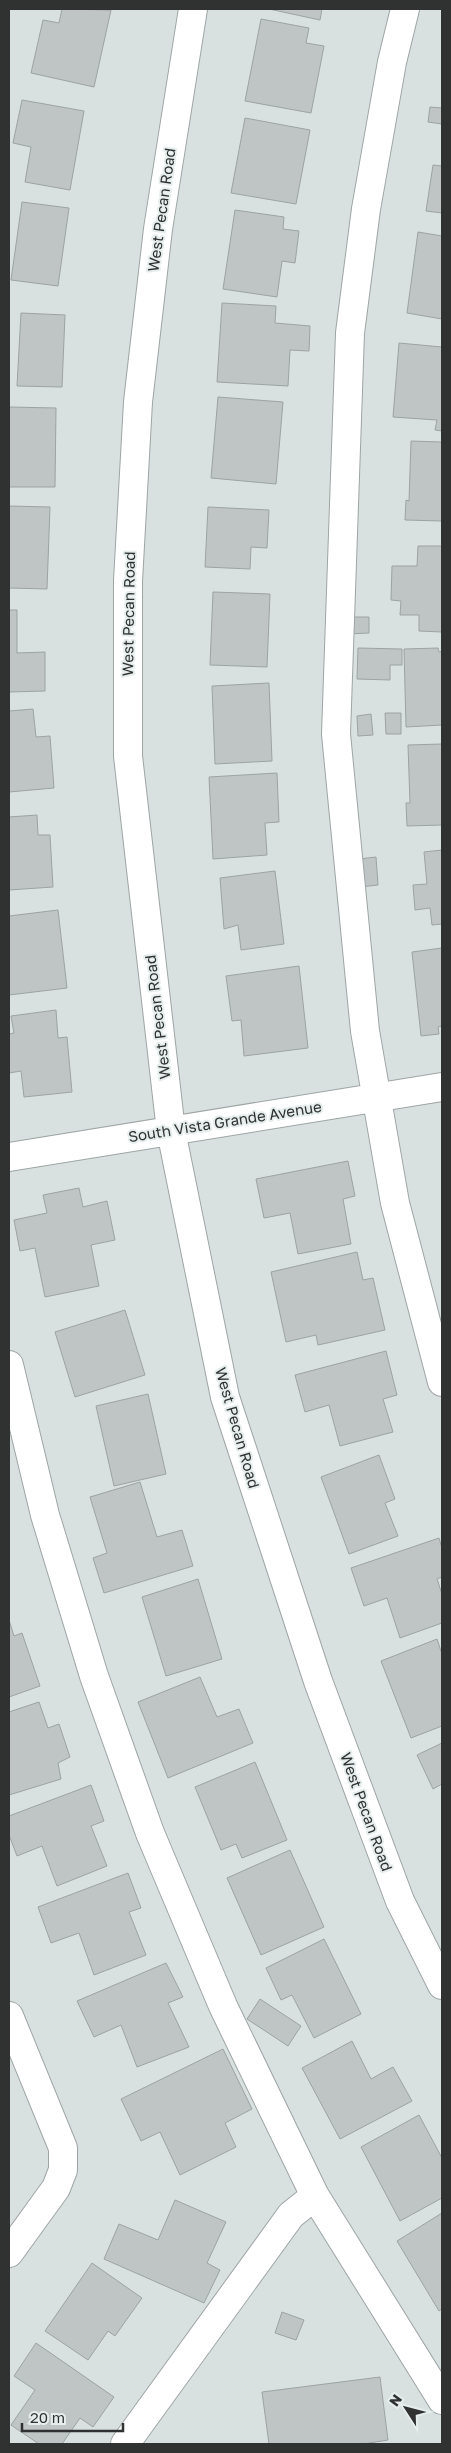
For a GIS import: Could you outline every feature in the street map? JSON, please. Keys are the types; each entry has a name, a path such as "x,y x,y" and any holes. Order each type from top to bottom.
{"street":[{"name":"West Pecan Road","path":"193,9 156,248 138,402 128,581 128,756 171,1131 225,1398 328,1709 400,1901 442,1985"},
{"path":"405,9 392,62 366,209 350,333 336,734 365,1031 395,1203 442,1382"},
{"name":"South Vista Grande Avenue","path":"9,1157 442,1087"},
{"path":"9,1365 45,1516 94,1676 150,1833 223,2006 315,2196 442,2400"},
{"path":"9,2016 64,2148 63,2170 56,2188 9,2253"},
{"path":"125,2444 291,2216 315,2196"}],"building":[{"path":"62,9 111,10 94,87 31,73 43,20 59,23"},
{"path":"269,9 322,9 320,20"},
{"path":"261,19 309,28 306,43 324,46 311,113 245,101"},
{"path":"22,100 84,111 70,190 25,182 31,147 13,143"},
{"path":"430,107 442,108 442,124 428,122"},
{"path":"245,118 310,130 296,204 231,193"},
{"path":"433,165 442,166 442,213 426,211"},
{"path":"22,202 69,208 58,286 11,280"},
{"path":"235,210 284,217 283,229 299,231 295,263 282,261 277,297 223,289"},
{"path":"418,232 442,236 442,319 407,313"},
{"path":"222,303 276,306 275,323 310,326 309,351 290,350 288,386 217,382"},
{"path":"21,313 65,315 62,387 17,386"},
{"path":"399,343 442,347 442,431 435,430 437,420 393,417"},
{"path":"218,397 283,402 276,484 211,478"},
{"path":"9,407 56,408 55,487 9,487"},
{"path":"411,441 442,442 442,521 405,520 406,500 409,501"},
{"path":"9,506 50,507 47,589 9,588"},
{"path":"208,507 269,510 267,548 251,547 250,569 205,567"},
{"path":"418,546 442,546 442,632 419,631 419,615 400,615 401,601 391,600 392,566 417,566"},
{"path":"213,592 270,594 267,667 210,665"},
{"path":"9,610 17,610 17,653 45,652 45,691 9,692"},
{"path":"347,617 369,617 369,633 347,634"},
{"path":"358,648 402,649 402,665 390,665 390,680 357,679"},
{"path":"438,648 439,652 442,651 442,725 406,727 404,649"},
{"path":"269,683 272,761 215,764 212,686"},
{"path":"33,709 36,737 50,736 54,788 9,792 9,711"},
{"path":"385,713 401,713 401,734 386,734"},
{"path":"371,714 373,735 358,736 357,716"},
{"path":"442,744 442,825 407,826 406,803 410,803 408,745"},
{"path":"277,773 279,822 265,823 267,855 213,859 209,777"},
{"path":"37,815 38,835 50,835 53,887 9,890 9,817"},
{"path":"442,850 442,924 432,925 430,908 415,910 413,885 427,884 424,852"},
{"path":"376,857 378,885 360,887 359,859"},
{"path":"275,871 284,944 241,950 238,925 224,929 220,878"},
{"path":"58,910 67,988 9,995 9,916"},
{"path":"442,948 442,1026 438,1027 439,1034 421,1036 412,952"},
{"path":"299,966 308,1048 244,1056 241,1020 232,1021 226,976"},
{"path":"56,1010 58,1038 67,1037 72,1092 24,1097 21,1071 9,1073 9,1034 14,1033 11,1016"},
{"path":"348,1161 355,1196 343,1199 351,1244 298,1254 290,1213 264,1218 256,1179"},
{"path":"79,1188 83,1207 107,1201 115,1240 91,1245 99,1286 45,1297 35,1248 20,1251 14,1220 47,1213 43,1195"},
{"path":"357,1252 363,1280 373,1278 385,1330 318,1345 316,1335 286,1342 271,1272"},
{"path":"125,1310 145,1375 75,1397 55,1332"},
{"path":"386,1351 397,1395 383,1399 393,1432 340,1446 329,1405 305,1412 295,1375"},
{"path":"148,1394 166,1474 114,1486 96,1406"},
{"path":"379,1455 395,1499 385,1503 398,1536 349,1554 321,1477"},
{"path":"140,1482 157,1537 182,1530 193,1566 104,1593 93,1558 107,1553 90,1497"},
{"path":"439,1538 442,1548 442,1577 437,1579 442,1594 442,1623 400,1638 387,1598 364,1606 351,1568"},
{"path":"198,1579 222,1659 166,1676 142,1597"},
{"path":"9,1620 14,1636 22,1633 40,1686 9,1697"},
{"path":"437,1639 442,1654 442,1726 411,1738 381,1661"},
{"path":"200,1677 217,1717 239,1709 253,1743 168,1778 138,1702"},
{"path":"39,1702 48,1728 59,1724 70,1757 58,1763 61,1779 9,1795 9,1712"},
{"path":"442,1743 442,1784 433,1789 417,1755"},
{"path":"255,1762 287,1840 242,1858 236,1844 221,1850 195,1787"},
{"path":"91,1785 104,1821 91,1826 107,1866 57,1886 42,1846 17,1856 9,1835 9,1816"},
{"path":"290,1850 324,1927 261,1955 227,1878"},
{"path":"128,1873 141,1908 129,1912 146,1955 94,1975 79,1933 51,1943 38,1907"},
{"path":"324,1939 361,2014 314,2038 292,1995 281,2000 266,1968"},
{"path":"166,1963 183,1997 168,2003 189,2047 137,2067 121,2025 94,2037 77,2001"},
{"path":"260,1999 301,2026 288,2046 247,2019"},
{"path":"352,2041 371,2079 393,2067 412,2101 340,2139 302,2068"},
{"path":"223,2049 252,2109 225,2123 236,2147 180,2175 160,2132 141,2141 121,2099"},
{"path":"419,2115 442,2158 442,2198 400,2221 361,2147"},
{"path":"175,2200 226,2222 207,2263 220,2270 204,2303 104,2259 119,2224 158,2240"},
{"path":"442,2213 442,2309 439,2311 397,2241"},
{"path":"92,2263 142,2298 115,2336 108,2331 88,2360 45,2331"},
{"path":"282,2312 304,2320 296,2340 275,2333"},
{"path":"36,2343 114,2397 93,2427 80,2418 62,2444 39,2444 11,2425 35,2390 14,2376"},
{"path":"380,2377 388,2440 363,2444 269,2444 262,2392"}]}
